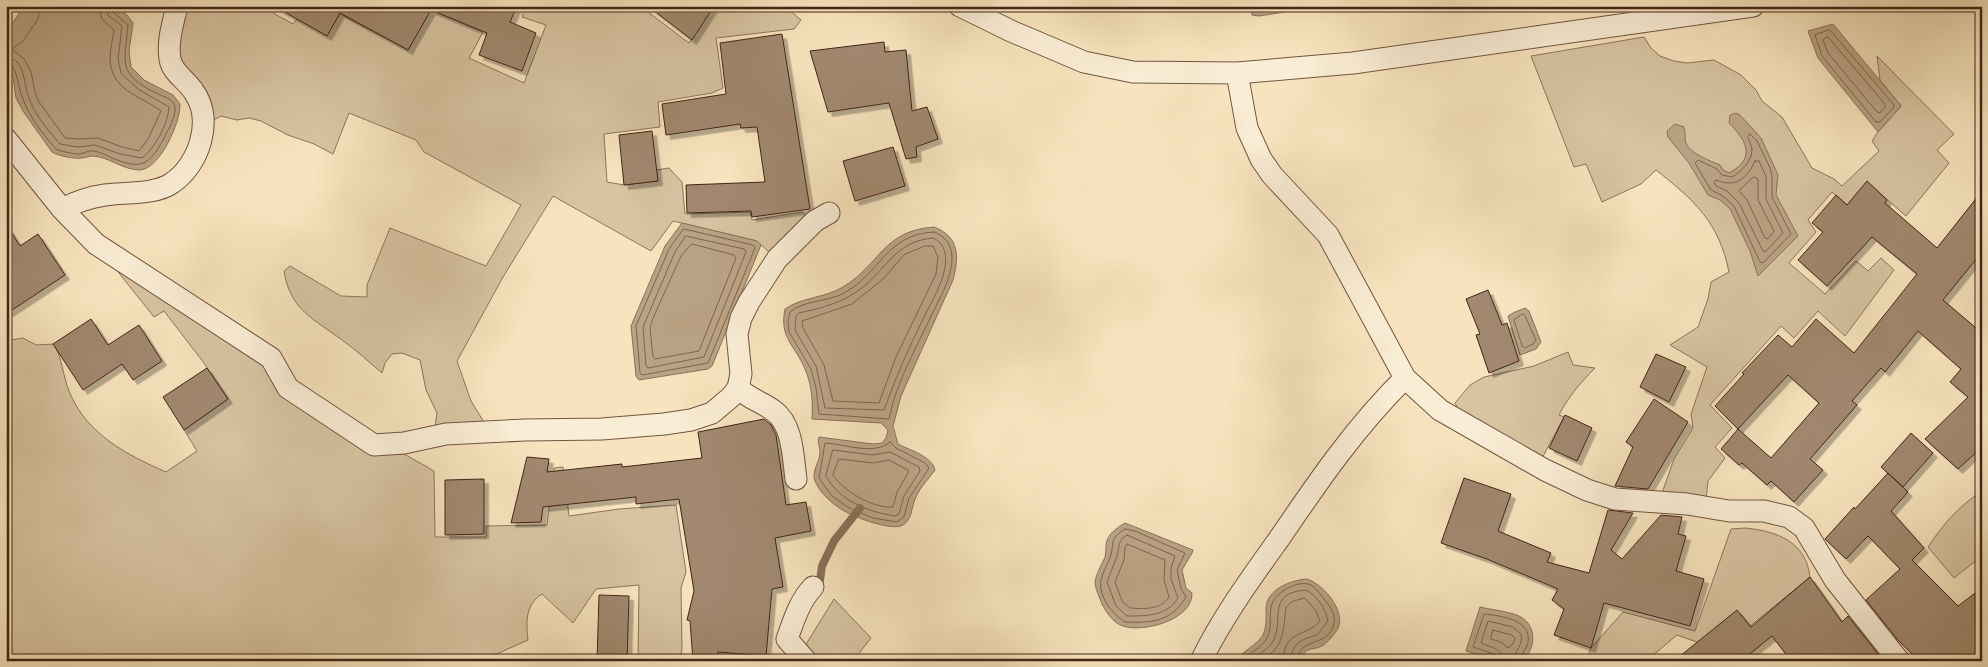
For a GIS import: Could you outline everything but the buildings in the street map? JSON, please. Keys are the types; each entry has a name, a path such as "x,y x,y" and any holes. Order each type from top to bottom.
{"street":[{"path":"62,209 89,198 141,193 171,184 183,173 193,159 201,141 204,127 203,114 195,92 177,74 170,60 170,39 177,6"},
{"path":"960,6 1011,31 1084,62 1133,72 1237,73 1353,63 1753,6"},
{"path":"1237,73 1247,128 1261,158 1272,175 1328,235 1405,378 1440,410 1545,470 1587,490 1615,499 1687,504 1729,511 1764,511 1789,517 1804,528 1835,580 1892,658"},
{"path":"6,139 62,209 96,244 271,358 288,388 374,445 404,443 446,434 602,429 664,424 691,420 712,412 731,397 738,388 741,374 738,334 741,318 749,302 777,259 815,221 829,213"},
{"path":"1201,661 1240,595 1309,495 1377,405 1405,378"},
{"path":"738,388 746,396 780,416 788,432 796,479"},
{"path":"806,661 787,639 798,608 813,587"}],"shaded area":[{"path":"183,6 264,6 264,8 293,24 297,19 327,35 340,14 408,50 430,11 422,6 483,32 469,58 524,83 546,25 522,17 525,6 640,6 689,43 714,6 788,6 787,8 801,20 794,29 716,38 723,88 712,93 658,102 660,127 604,134 607,182 624,185 658,181 656,170 669,168 682,182 685,214 750,212 752,220 802,212 809,217 770,253 757,241 673,221 651,251 553,196 503,277 457,361 471,401 487,427 435,428 437,413 426,390 420,360 402,353 392,354 385,363 382,373 305,312 292,295 284,271 290,266 341,296 367,297 367,285 390,228 486,266 521,205 424,152 416,140 349,113 333,154 261,121 249,118 237,120 221,116 208,123 177,62"},
{"path":"1644,37 1651,48 1660,56 1687,63 1714,60 1741,75 1756,90 1762,101 1782,117 1812,168 1834,179 1842,186 1879,151 1872,141 1901,106 1880,80 1877,56 1954,134 1937,150 1949,163 1906,216 1867,182 1847,205 1832,192 1808,220 1816,232 1789,263 1825,294 1856,261 1868,271 1881,258 1894,270 1845,336 1818,311 1794,338 1781,326 1710,405 1732,428 1715,447 1725,458 1708,481 1706,499 1662,493 1674,459 1693,428 1691,414 1707,367 1670,345 1698,327 1708,299 1711,282 1729,272 1725,254 1712,226 1703,214 1693,202 1656,170 1641,184 1602,202 1586,164 1574,167 1531,56"},
{"path":"111,263 265,361 375,454 404,454 434,471 435,537 486,537 486,526 547,525 554,468 563,467 569,516 619,509 676,505 686,572 681,588 682,648 680,661 638,661 639,585 596,589 573,623 542,594 532,603 528,614 528,640 481,661 6,661 6,315 12,340 23,338 36,345 54,344 69,391 76,406 97,431 123,450 166,472 197,451 184,430 228,399 204,363 164,311 154,317"},
{"path":"1568,352 1573,365 1595,368 1575,390 1563,408 1559,415 1564,417 1540,462 1461,415 1455,403 1470,385 1484,377 1534,366"},
{"path":"1982,491 1982,556 1954,578 1928,547 1952,516"},
{"path":"1731,529 1757,529 1778,535 1796,546 1803,555 1810,577 1750,626 1697,642 1677,635 1646,661 1586,661 1591,648 1623,612 1695,631"},
{"path":"834,599 871,638 853,661 817,661 805,646"}],"water":[{"path":"24,6 114,7 127,15 133,23 129,51 131,67 144,80 173,95 180,104 177,121 168,143 155,162 148,168 140,170 128,168 99,157 75,158 52,152 16,98 13,77 6,63 6,33"},
{"path":"1250,6 1324,6 1259,16 1252,15"},
{"path":"1833,24 1901,106 1878,132 1818,58 1808,31"},
{"path":"1736,113 1761,138 1778,175 1776,195 1798,236 1758,276 1750,251 1730,209 1720,200 1708,195 1689,163 1668,137 1667,131 1675,124 1684,127 1688,147 1701,157 1720,165 1723,170 1729,173 1738,167 1746,155 1744,142 1729,123 1730,115"},
{"path":"682,223 757,241 761,245 712,366 708,369 639,380 636,376 631,326 665,246"},
{"path":"934,227 943,231 953,242 956,249 955,272 901,396 893,426 898,444 925,457 930,461 935,470 918,493 908,520 903,525 897,527 889,526 870,522 843,510 828,499 815,481 814,474 820,456 819,437 873,444 882,443 886,438 888,430 881,423 812,419 811,387 805,369 786,334 784,327 785,309 799,302 836,291 856,278 892,242 903,235 917,230"},
{"path":"1525,308 1529,311 1541,342 1536,349 1520,355 1508,316"},
{"path":"1125,523 1193,550 1182,570 1186,588 1192,593 1190,602 1184,611 1176,617 1154,626 1132,628 1119,625 1108,614 1096,588 1095,582 1105,557 1108,538"},
{"path":"1307,579 1320,586 1336,606 1340,621 1338,628 1331,638 1322,646 1306,651 1301,661 1235,661 1263,635 1266,625 1267,601 1275,591 1294,581"},
{"path":"1480,607 1514,614 1525,620 1532,630 1533,636 1531,648 1524,660 1500,661 1466,651"}],"waterway":[{"path":"819,587 822,566 834,541 860,508"}]}
